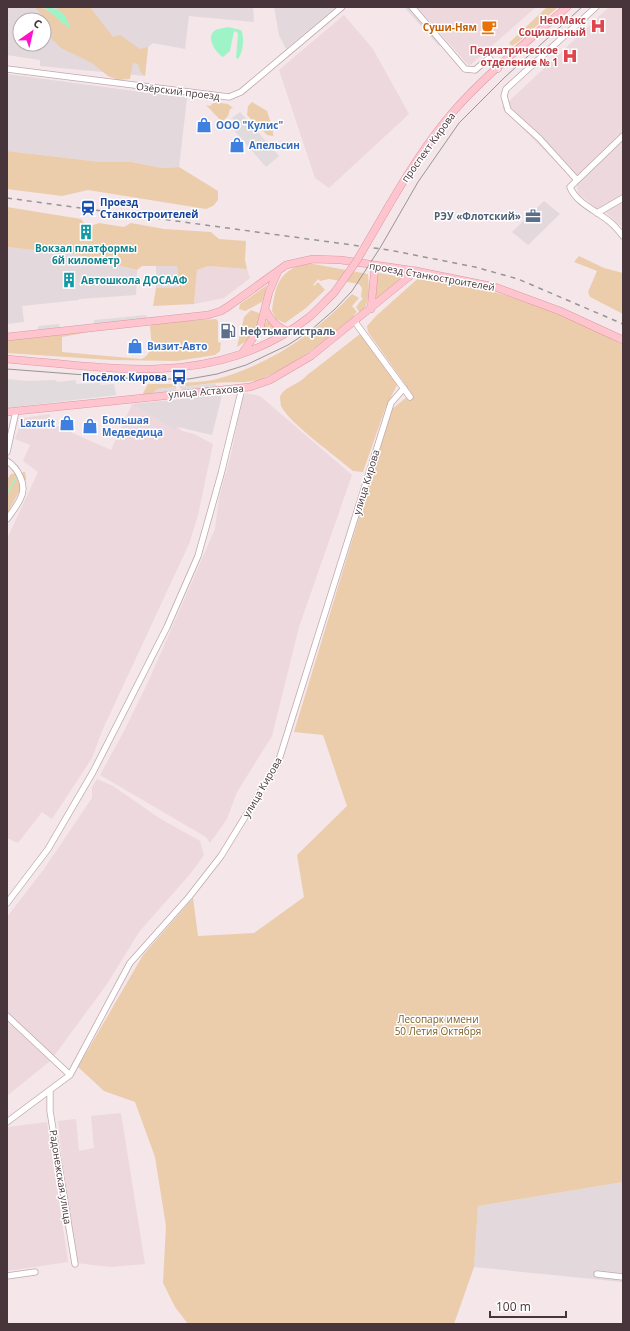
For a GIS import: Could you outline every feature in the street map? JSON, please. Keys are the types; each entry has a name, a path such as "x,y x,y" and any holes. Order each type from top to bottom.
{"main road":[{"name":"проспект Кирова","path":"289,332 309,317 334,293 356,262 406,177 452,113 567,7"},
{"name":"проезд Станкостроителей","path":"280,268 298,261 313,259 341,260 416,271 496,287 560,311 623,340"},
{"path":"371,309 374,265"},
{"path":"242,354 257,335 266,311 269,292 280,268"},
{"path":"7,337 208,315 221,311 229,306 280,268"},
{"name":"улица Астахова","path":"7,412 250,387 270,380 311,356 355,322 416,271"},
{"path":"266,311 275,325 289,332"},
{"path":"7,359 119,368 172,369 196,367 219,362 242,354 289,332"}],"street":[{"name":"Озёрский проезд","path":"7,69 229,97 241,92 342,7"},
{"path":"412,7 464,69 475,70 489,58 498,69"},
{"path":"577,180 539,138 508,110 504,96 508,87 596,7"},
{"path":"623,136 570,187 572,193 596,213 609,221 623,236"},
{"path":"596,213 623,198"},
{"path":"355,322 410,397"},
{"path":"7,902 48,849 93,772 149,666 198,556 206,531 242,388"},
{"name":"улица Кирова","path":"7,1122 70,1075 130,963 189,897 220,856 278,763 391,403 404,388"},
{"path":"7,452 16,411"},
{"path":"7,461 18,472 22,484 22,496 7,520"},
{"path":"7,1016 70,1075"},
{"name":"Радонежская улица","path":"50,1090 50,1110 75,1264"},
{"path":"7,1276 35,1272"},
{"path":"597,1274 623,1277"}],"shaded area":[{"path":"7,7 253,7 254,22 189,16 185,49 153,43 148,47 145,76 40,66 40,60 7,55"},
{"path":"44,7 54,8 61,12 67,19 70,29 52,14 52,12"},
{"path":"274,7 336,7 286,49 279,35"},
{"path":"404,7 410,7 442,43 439,46"},
{"path":"417,7 536,7 469,66"},
{"path":"609,7 623,7 623,196 598,210 578,193 576,182 502,108"},
{"path":"344,15 373,49 409,114 329,188 315,178 279,70"},
{"path":"228,27 241,30 242,33 242,49 238,59 236,58 238,33 234,31 230,51 223,57 213,46 211,35 213,32 218,29"},
{"path":"7,74 187,98 179,167 162,168 132,162 101,162 7,151"},
{"path":"240,112 279,156 266,167 231,127 236,122 232,118"},
{"path":"544,201 560,214 528,245 512,232"},
{"path":"623,201 623,228 604,211"},
{"path":"7,247 42,251 62,251 137,270 136,295 79,299 22,306 24,322 7,324"},
{"path":"156,264 177,266 179,287 156,288"},
{"path":"208,266 247,269 250,278 224,298 194,304 197,270"},
{"path":"146,315 147,319 94,325 94,320"},
{"path":"59,324 60,329 38,332 38,326"},
{"path":"7,379 27,381 56,380 57,382 76,380 76,384 114,384 116,395 7,408"},
{"path":"215,383 218,388 181,392 180,387"},
{"path":"176,387 177,393 153,394 157,389"},
{"path":"246,393 260,396 352,475 299,627 272,736 237,792 227,819 210,843 206,837 100,775 149,680 215,529 219,498 232,450 242,399"},
{"path":"222,395 212,435 178,427 173,429 132,404"},
{"path":"132,404 173,429 178,427 182,431 194,434 213,444 198,515 189,544 102,731 92,758 52,819 42,812 18,843 7,838 7,539 38,472 23,461 30,445 15,439 23,418 50,414 50,423 111,450"},
{"path":"97,779 113,786 159,818 200,841 204,855 191,873 139,932 107,984 54,1056 7,1014 7,917 44,869 92,798 92,787"},
{"path":"7,1021 50,1061 7,1096"},
{"path":"121,1113 145,1264 110,1267 77,1263 63,1169 58,1121 76,1119 79,1151 94,1148 91,1116"},
{"path":"47,1122 68,1262 7,1271 7,1127"},
{"path":"623,1182 623,1282 474,1267 478,1206"}],"green space":[{"path":"35,7 43,8 50,12 39,12"},
{"path":"55,7 90,7 113,37 120,35 140,49 148,47 145,76 140,71 138,64 133,63 130,79 118,80 108,76 92,63 61,48 52,39 52,14 63,24 64,15"},
{"path":"547,7 558,7 512,46 509,43"},
{"path":"214,102 228,104 233,108 230,109 228,116 222,122 206,105 210,106"},
{"path":"252,102 267,111 273,130 273,136 267,135 247,115 248,106"},
{"path":"7,151 101,162 132,162 162,168 179,167 218,191 218,200 213,206 206,209 88,190 62,196 7,189"},
{"path":"7,207 81,219 84,223 91,226 99,223 124,227 131,223 164,229 211,232 219,239 246,241 245,260 247,269 208,266 197,270 194,304 153,306 156,288 179,287 177,266 142,266 137,270 62,251 42,251 7,247"},
{"path":"579,256 604,268 623,273 623,314 590,297 588,292 597,271 574,262"},
{"path":"308,263 368,274 368,300 364,309 360,313 356,307 363,298 361,297 362,288 359,284 329,279 320,281 318,279 313,285 314,286 318,282 325,290 306,308 285,323 276,319 272,311 277,286 285,274 291,269"},
{"path":"379,273 401,277 401,280 379,298 374,300 375,276"},
{"name":"Лесопарк имени 50 Летия Октября","path":"423,274 475,286 526,302 575,321 623,345 623,1182 478,1206 474,1267 454,1324 188,1324 175,1307 163,1283 166,1226 155,1157 135,1102 104,1091 78,1067 143,955 193,898 198,936 254,933 304,897 297,855 347,806 323,735 294,732 392,409 407,397 410,398 410,391 368,332 367,326 376,316"},
{"path":"267,285 262,302 245,311 239,309 240,304"},
{"path":"352,294 359,298 352,306 357,312 354,315 355,317 308,353 269,376 252,381 219,382 180,387 179,383 213,380 252,367 271,358 306,335 338,309"},
{"path":"251,310 259,313 261,321 248,340 237,347 244,317"},
{"path":"216,319 218,321 218,342 221,343 220,351 215,355 177,361 111,360 7,353 7,340 94,331 62,337 62,352 141,359 150,349 150,326 156,323"},
{"path":"268,320 276,327 258,336 267,321"},
{"path":"360,334 397,385 385,409 363,472 353,471 303,431 281,406 280,397 284,391 303,379"},
{"path":"148,384 176,384 176,387 157,389 153,394 142,395"},
{"path":"25,472 26,479 7,514 7,479 11,474"}],"waterway":[{"path":"7,494 16,478"}],"tram line":[{"path":"7,369 138,379 189,379 217,374 246,365 288,345 311,330 335,309 352,291 380,248 418,182 459,123 505,77 582,7"}],"railway":[{"path":"7,198 389,250 475,267 518,279 623,324"}],"place":[{"name":"НеоМакс Социальный","path":"598,26"},
{"name":"Суши-Ням","path":"489,27"},
{"name":"Педиатрическое отделение № 1","path":"570,56"},
{"name":"ООО \"Кулис\"","path":"204,125"},
{"name":"Апельсин","path":"237,145"},
{"name":"Проезд Станкостроителей","path":"88,208"},
{"name":"РЭУ «Флотский»","path":"533,216"},
{"name":"Вокзал платформы 6й километр","path":"86,232"},
{"name":"Автошкола ДОСААФ","path":"69,280"},
{"name":"Нефтьмагистраль","path":"228,331"},
{"name":"Визит-Авто","path":"135,346"},
{"name":"Посёлок Кирова","path":"179,377"},
{"name":"Lazurit","path":"67,423"},
{"name":"Большая Медведица","path":"90,426"}]}
